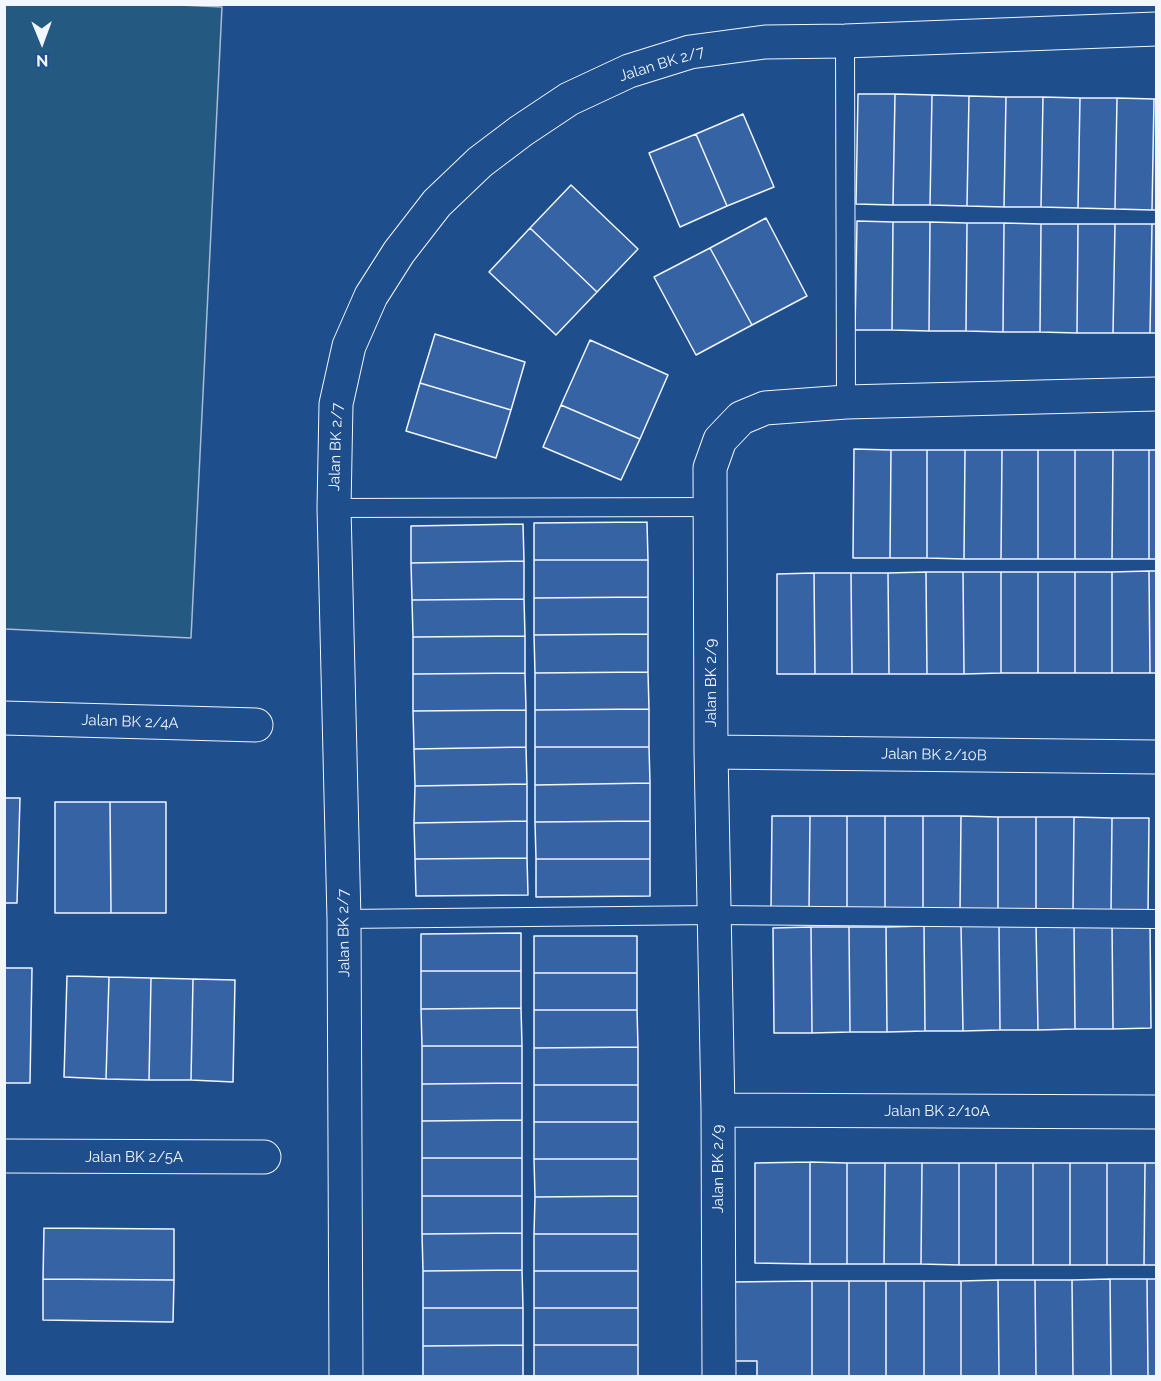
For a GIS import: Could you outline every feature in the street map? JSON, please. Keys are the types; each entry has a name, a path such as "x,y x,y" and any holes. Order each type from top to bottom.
{"street":[{"name":"Jalan BK 2/7","path":"346,1377 344,919 334,508 336,404 349,346 371,296 399,252 437,203 480,162 521,130 569,99 629,71 690,52 765,42 1156,29"},
{"name":"Jalan BK 2/9","path":"719,1377 718,1110 711,752 710,468 720,440 741,418 765,408 846,402 1156,394"},
{"name":"Jalan BK 2/4A","path":"4,718 256,725"},
{"name":"Jalan BK 2/10B","path":"711,752 1156,757"},
{"name":"Jalan BK 2/10A","path":"718,1110 1156,1112"},
{"name":"Jalan BK 2/5A","path":"4,1156 264,1157"}],"lane":[{"path":"845,41 846,402"},
{"path":"334,508 710,507"},
{"path":"344,919 714,915 1155,919"}],"shaded area":[{"path":"160,4 222,7 191,638 5,629 5,5"}],"building":[{"path":"858,94 895,94 893,205 856,204"},
{"path":"895,94 932,95 930,205 893,205"},
{"path":"932,95 969,96 967,206 930,205"},
{"path":"969,96 1006,97 1004,207 967,206"},
{"path":"1006,97 1043,97 1041,207 1004,207"},
{"path":"1043,97 1080,98 1078,208 1041,207"},
{"path":"1080,98 1117,98 1115,209 1078,208"},
{"path":"1117,98 1154,99 1152,210 1115,209"},
{"path":"1154,99 1156,99 1156,210 1152,210"},
{"path":"743,114 774,187 727,206 696,134"},
{"path":"696,134 727,206 680,227 649,153"},
{"path":"571,185 638,249 597,292 530,228"},
{"path":"766,218 807,296 752,325 710,248"},
{"path":"857,221 893,222 892,330 855,330"},
{"path":"893,222 930,222 929,331 892,330"},
{"path":"930,222 967,223 966,331 929,331"},
{"path":"967,223 1004,223 1003,332 966,331"},
{"path":"1004,223 1041,224 1040,332 1003,332"},
{"path":"1041,224 1078,224 1077,333 1040,332"},
{"path":"1078,224 1115,224 1113,333 1077,333"},
{"path":"1115,224 1152,224 1150,333 1113,333"},
{"path":"1152,224 1156,224 1156,333 1150,333"},
{"path":"530,228 597,292 556,335 489,272"},
{"path":"710,248 752,325 696,355 654,277"},
{"path":"435,334 525,362 511,410 420,383"},
{"path":"590,340 668,375 640,439 561,405"},
{"path":"420,383 511,410 496,458 406,431"},
{"path":"561,405 640,439 621,480 543,447"},
{"path":"854,449 891,450 890,558 853,558"},
{"path":"891,450 927,450 927,558 890,558"},
{"path":"927,450 965,450 964,559 927,558"},
{"path":"965,450 1002,450 1001,559 964,559"},
{"path":"1002,450 1038,450 1038,559 1001,559"},
{"path":"1038,450 1075,450 1075,559 1038,559"},
{"path":"1075,450 1113,450 1112,559 1075,559"},
{"path":"1113,450 1149,450 1149,559 1112,559"},
{"path":"1149,450 1156,450 1156,559 1149,559"},
{"path":"647,522 648,560 534,560 534,523"},
{"path":"523,524 524,561 411,563 411,526"},
{"path":"534,560 648,560 648,597 534,598"},
{"path":"524,561 524,599 412,600 411,563"},
{"path":"1149,571 1156,571 1156,673 1150,673"},
{"path":"1149,571 1150,673 1112,673 1112,572"},
{"path":"926,572 963,572 964,674 927,674"},
{"path":"926,572 927,674 889,674 888,573"},
{"path":"963,572 1001,572 1001,673 964,674"},
{"path":"1001,572 1038,572 1038,673 1001,673"},
{"path":"1038,572 1075,572 1075,673 1038,673"},
{"path":"1075,572 1112,572 1112,673 1075,673"},
{"path":"814,573 815,674 777,674 777,574"},
{"path":"814,573 851,573 852,674 815,674"},
{"path":"851,573 888,573 889,674 852,674"},
{"path":"648,597 648,634 534,635 534,598"},
{"path":"524,599 525,636 413,637 412,600"},
{"path":"648,634 648,672 535,673 534,635"},
{"path":"525,636 525,673 413,674 413,637"},
{"path":"648,672 649,709 535,710 535,673"},
{"path":"525,673 526,710 413,711 413,674"},
{"path":"649,709 649,747 535,747 535,710"},
{"path":"526,710 526,747 414,749 413,711"},
{"path":"526,747 527,784 415,786 414,749"},
{"path":"535,747 649,747 650,783 535,785"},
{"path":"650,783 650,821 535,822 535,785"},
{"path":"527,784 527,821 414,823 415,786"},
{"path":"4,798 20,798 17,903 4,903"},
{"path":"55,802 110,802 111,913 55,913"},
{"path":"110,802 166,802 166,913 111,913"},
{"path":"772,816 810,816 809,911 771,910"},
{"path":"810,816 847,816 847,911 809,911"},
{"path":"847,816 885,816 885,911 847,911"},
{"path":"885,816 923,816 923,912 885,911"},
{"path":"923,816 961,816 960,912 923,912"},
{"path":"961,816 998,817 998,912 960,912"},
{"path":"998,817 1036,817 1036,913 998,912"},
{"path":"1036,817 1074,817 1073,913 1036,913"},
{"path":"1074,817 1112,818 1111,913 1073,913"},
{"path":"1112,818 1149,818 1148,913 1111,913"},
{"path":"527,821 527,858 415,859 414,823"},
{"path":"650,821 650,859 536,859 535,822"},
{"path":"527,858 528,895 416,896 415,859"},
{"path":"536,859 650,859 650,896 536,897"},
{"path":"1112,923 1150,923 1151,1028 1113,1029"},
{"path":"1112,923 1113,1029 1075,1029 1074,924"},
{"path":"1074,924 1075,1029 1038,1030 1036,925"},
{"path":"961,925 999,925 1000,1030 963,1031"},
{"path":"961,925 963,1031 925,1031 924,926"},
{"path":"999,925 1036,925 1038,1030 1000,1030"},
{"path":"924,926 925,1031 887,1032 886,927"},
{"path":"811,927 812,1033 774,1033 773,928"},
{"path":"811,927 849,927 850,1032 812,1033"},
{"path":"849,927 886,927 887,1032 850,1032"},
{"path":"521,933 521,971 421,971 421,934"},
{"path":"534,936 637,936 637,973 534,973"},
{"path":"4,968 32,968 30,1083 4,1083"},
{"path":"421,971 521,971 521,1008 421,1009"},
{"path":"534,973 637,973 637,1010 534,1010"},
{"path":"67,976 109,977 106,1079 64,1077"},
{"path":"109,977 151,978 149,1080 106,1079"},
{"path":"151,978 193,979 191,1080 149,1080"},
{"path":"193,979 235,980 233,1082 191,1080"},
{"path":"521,1008 522,1046 422,1046 421,1009"},
{"path":"534,1010 637,1010 638,1047 534,1048"},
{"path":"422,1046 522,1046 522,1083 422,1084"},
{"path":"638,1047 638,1085 534,1085 534,1048"},
{"path":"522,1083 522,1120 422,1121 422,1084"},
{"path":"534,1085 638,1085 638,1122 534,1122"},
{"path":"522,1120 522,1158 422,1158 422,1121"},
{"path":"534,1122 638,1122 638,1159 534,1159"},
{"path":"422,1158 522,1158 522,1196 422,1196"},
{"path":"534,1159 638,1159 638,1196 535,1197"},
{"path":"810,1162 810,1264 755,1263 755,1163"},
{"path":"810,1162 847,1163 847,1264 810,1264"},
{"path":"847,1163 885,1163 884,1264 847,1264"},
{"path":"885,1163 922,1163 921,1264 884,1264"},
{"path":"922,1163 959,1163 959,1265 921,1264"},
{"path":"959,1163 996,1163 996,1265 959,1265"},
{"path":"996,1163 1033,1163 1033,1265 996,1265"},
{"path":"1033,1163 1070,1163 1070,1265 1033,1265"},
{"path":"1070,1163 1107,1163 1107,1265 1070,1265"},
{"path":"1107,1163 1145,1163 1144,1265 1107,1265"},
{"path":"1145,1163 1156,1163 1156,1265 1144,1265"},
{"path":"422,1196 522,1196 522,1233 422,1234"},
{"path":"638,1196 638,1234 534,1234 535,1197"},
{"path":"44,1228 174,1229 174,1280 43,1279"},
{"path":"522,1233 522,1270 423,1271 422,1234"},
{"path":"534,1234 638,1234 638,1271 534,1271"},
{"path":"522,1270 523,1308 423,1308 423,1271"},
{"path":"534,1271 638,1271 638,1308 534,1308"},
{"path":"43,1279 174,1280 173,1322 43,1320"},
{"path":"1110,1279 1147,1279 1148,1376 1111,1376"},
{"path":"1110,1279 1111,1376 1073,1376 1072,1280"},
{"path":"1147,1279 1156,1279 1156,1376 1148,1376"},
{"path":"998,1280 1035,1280 1036,1376 999,1376"},
{"path":"998,1280 999,1376 961,1376 961,1281"},
{"path":"1035,1280 1072,1280 1073,1376 1036,1376"},
{"path":"812,1281 812,1376 757,1376 757,1361 732,1361 731,1282"},
{"path":"812,1281 849,1281 849,1376 812,1376"},
{"path":"849,1281 886,1281 886,1376 849,1376"},
{"path":"886,1281 924,1281 924,1376 886,1376"},
{"path":"924,1281 961,1281 961,1376 924,1376"},
{"path":"423,1308 523,1308 523,1345 423,1346"},
{"path":"534,1308 638,1308 638,1345 534,1345"},
{"path":"523,1345 523,1376 423,1376 423,1346"},
{"path":"534,1345 638,1345 638,1376 534,1376"}]}
